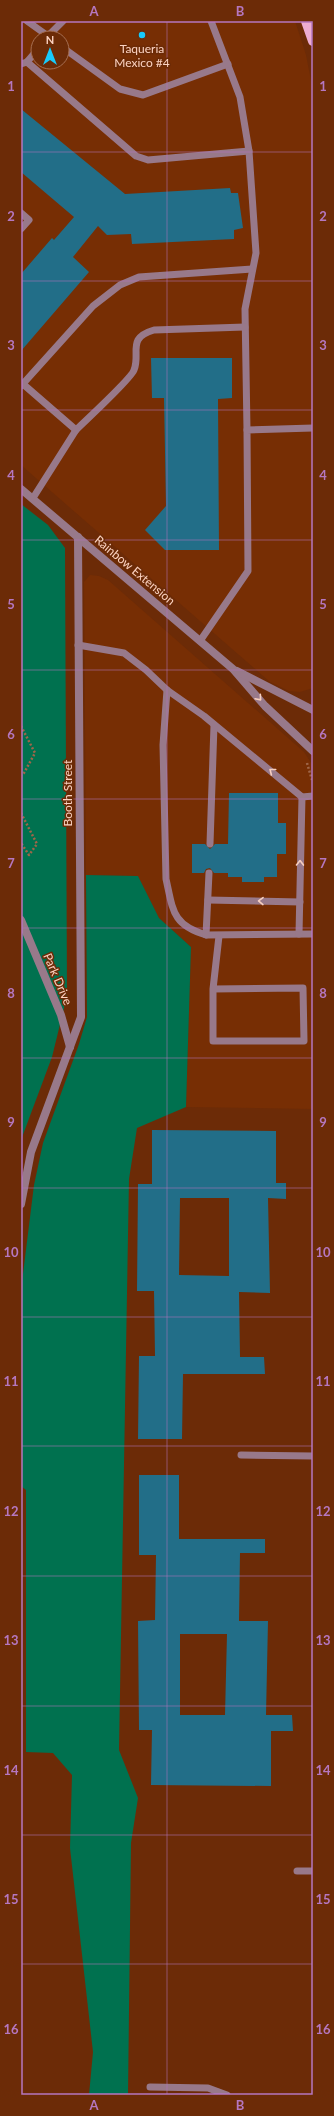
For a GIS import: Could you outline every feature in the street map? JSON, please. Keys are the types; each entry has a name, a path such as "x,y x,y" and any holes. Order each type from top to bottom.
{"main road":[{"path":"306,21 313,41"}],"street":[{"name":"Rainbow Extension","path":"21,489 233,669 265,706 313,751"},
{"name":"Booth Street","path":"21,1204 31,1152 81,1017 78,537"},
{"name":"Rainbow Extension","path":"233,669 313,710"},
{"name":"Park Drive","path":"21,920 61,1015 70,1047"}],"lane":[{"path":"28,21 39,30"},
{"path":"55,30 63,21"},
{"path":"200,641 248,571 245,309 256,253 249,151 240,97 211,21"},
{"path":"70,52 120,89 143,95 228,64"},
{"path":"24,63 136,156 148,160 249,151"},
{"path":"21,213 29,220 21,229"},
{"path":"76,430 22,385 93,306 120,285 139,277 252,269"},
{"path":"32,498 76,430 134,371 137,343 146,332 154,330 245,327"},
{"path":"247,430 313,428"},
{"path":"78,644 124,652 167,690 214,725 302,797 313,796"},
{"path":"167,690 163,745 166,879 171,900 179,921 193,931 206,935 313,934"},
{"path":"210,844 214,725"},
{"path":"299,934 302,797"},
{"path":"206,935 209,873"},
{"path":"208,900 300,902"},
{"path":"213,989 303,988 304,1041 213,1041 213,989 219,936"},
{"path":"241,1455 313,1456"},
{"path":"297,1871 313,1871"},
{"path":"150,2087 208,2088 227,2095"}],"path":[{"path":"21,726 35,753 24,774 21,775"},
{"path":"305,759 312,780"},
{"path":"21,814 37,844 29,855 21,843"}],"shaded area":[{"path":"21,21 295,21 306,55 313,91 313,688 300,692 289,691 270,682 21,465"},
{"path":"90,575 99,576 108,580 304,752 313,766 313,1109 186,1107 191,947 159,918 138,876 86,875 84,582"}],"green space":[{"path":"21,504 48,525 65,548 67,996 52,1057 21,1140"},
{"path":"86,875 138,876 159,918 191,947 186,1107 137,1128 129,1179 119,1750 138,1798 131,1843 128,2095 89,2095 93,2052 70,1848 72,1775 53,1753 26,1752 26,1490 21,1486 21,1290 34,1185 43,1143 79,1044 87,1017"}],"building":[{"path":"21,109 125,194 230,188 231,193 238,193 243,228 234,230 234,239 132,244 131,234 107,235 98,226 73,257 89,272 21,351 21,274 52,238 54,240 74,217 21,172"},
{"path":"151,358 232,358 232,398 218,399 219,550 165,550 145,530 166,506 164,398 152,398"},
{"path":"229,793 278,793 278,823 286,823 286,854 277,854 277,877 264,877 264,882 242,882 242,877 228,877 228,873 214,873 210,868 206,869 204,873 192,873 192,844 205,844 210,849 215,844 228,844"},
{"path":"152,1130 276,1131 276,1183 286,1183 286,1199 268,1198 270,1293 239,1292 240,1357 264,1357 265,1374 183,1374 182,1439 138,1439 139,1356 155,1356 154,1291 137,1291 138,1184 152,1184","holes":["180,1198 229,1198 229,1276 179,1275"]},
{"path":"139,1475 179,1475 179,1539 265,1539 265,1553 240,1553 239,1621 268,1621 266,1715 292,1715 293,1731 271,1731 271,1786 151,1785 152,1730 139,1730 138,1621 155,1620 156,1555 139,1555","holes":["180,1634 227,1634 225,1715 180,1715"]}],"place":[{"name":"Taqueria Mexico #4","path":"142,35"}]}
